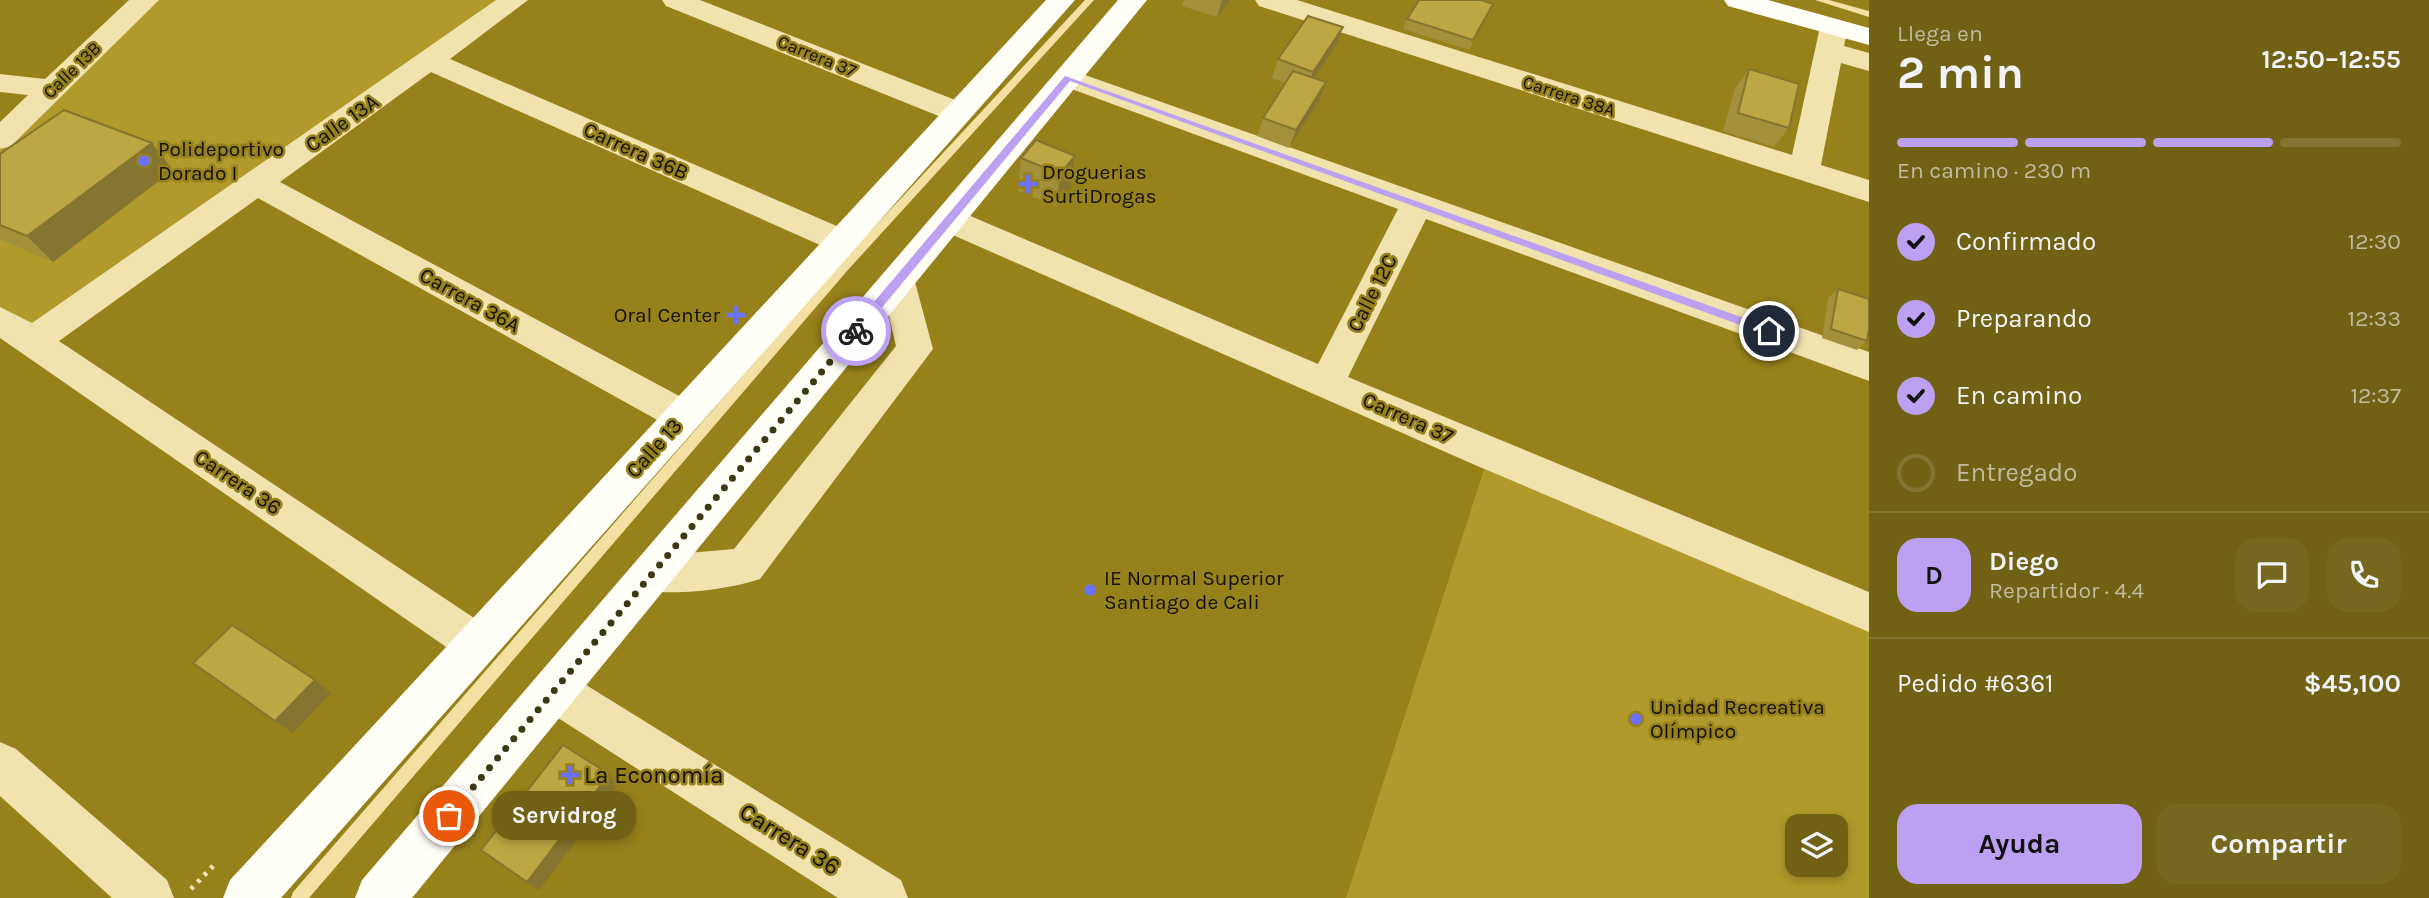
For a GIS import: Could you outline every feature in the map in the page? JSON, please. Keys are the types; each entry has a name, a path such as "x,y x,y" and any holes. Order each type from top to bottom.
{"main road":[{"name":"Calle 13","path":"248,898 1061,0"},
{"path":"380,898 1133,0"},
{"path":"1738,0 1831,39 1869,37"}],"street":[{"name":"Calle 13B","path":"0,139 145,0"},
{"name":"Calle 13A","path":"32,342 514,0"},
{"name":"Carrera 37","path":"676,0 957,113"},
{"name":"Carrera 38A","path":"1269,0 1869,191"},
{"path":"1804,171 1831,39 1869,62"},
{"name":"Carrera 36B","path":"430,61 841,241"},
{"path":"1068,78 1869,368"},
{"path":"0,83 52,89"},
{"name":"Carrera 36A","path":"257,183 683,416"},
{"name":"Calle 12C","path":"1327,383 1417,204"},
{"name":"Carrera 37","path":"948,220 1489,454 1869,612"},
{"path":"653,575 745,566 915,349 898,282"},
{"name":"Carrera 36","path":"0,320 477,644"},
{"name":"Carrera 36","path":"554,690 883,898"},
{"path":"0,765 149,898"}],"shaded area":[{"name":"Polideportivo Dorado I","path":"145,0 514,0 32,342 0,320 0,139"},
{"name":"Unidad Recreativa Olímpico","path":"1489,454 1869,612 1869,898 1346,898"}],"building":[{"path":"1419,0 1481,0 1493,4 1473,40 1407,19"},
{"path":"1308,16 1343,27 1313,72 1278,59"},
{"path":"1749,69 1799,84 1789,128 1738,113"},
{"path":"1293,71 1326,82 1296,130 1263,118"},
{"path":"64,110 152,143 27,236 0,225 0,154"},
{"path":"1036,140 1075,156 1060,174 1021,158"},
{"path":"1838,289 1869,299 1867,341 1831,329"},
{"path":"232,625 315,680 275,721 193,663"},
{"path":"563,745 609,774 527,882 481,850"}],"waterway":[{"path":"299,898 843,268 1090,0"},
{"path":"1819,0 1869,14"}],"way so far":[{"path":"449,816 856,331"}],"place":[{"name":"Polideportivo Dorado I","path":"144,161"},
{"name":"Droguerias SurtiDrogas","path":"1028,184"},
{"name":"Oral Center","path":"736,315"},
{"name":"IE Normal Superior Santiago de Cali","path":"1090,590"},
{"name":"Unidad Recreativa Olímpico","path":"1636,719"},
{"name":"La Economía","path":"570,775"},
{"name":"Servidrog","path":"449,816"}],"route":[{"path":"856,331 1068,78 1769,331"}]}
